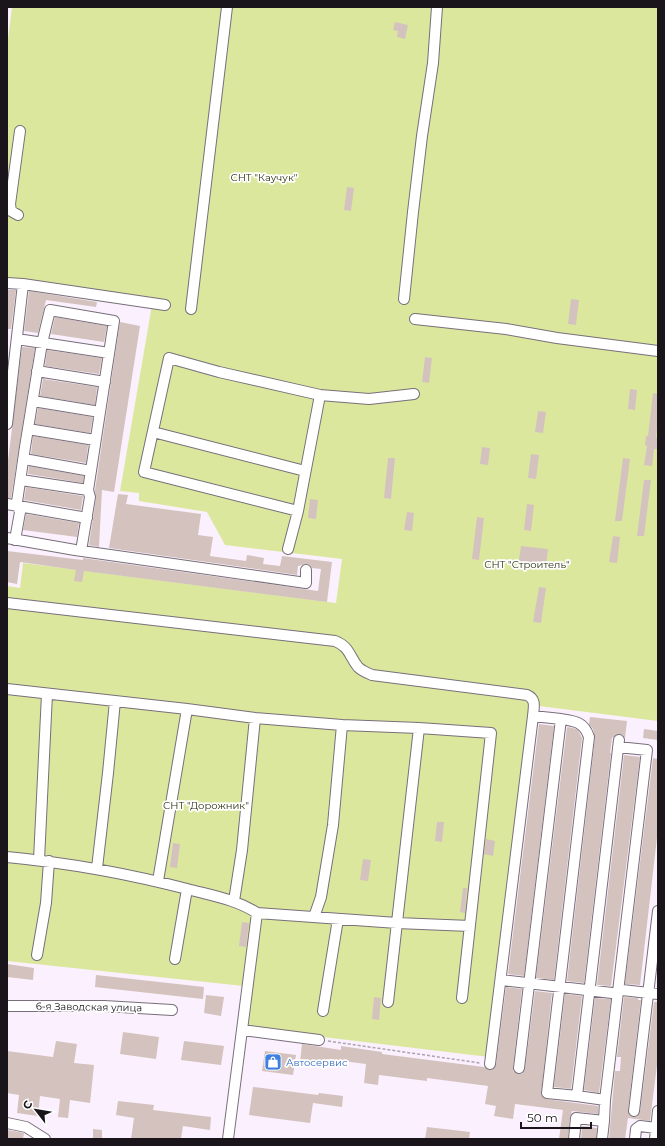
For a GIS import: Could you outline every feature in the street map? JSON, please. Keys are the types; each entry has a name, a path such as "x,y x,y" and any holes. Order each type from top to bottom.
{"street":[{"path":"191,309 227,7"},
{"path":"404,299 422,136 433,63 438,7"},
{"path":"18,215 11,211 10,204 20,132"},
{"path":"7,283 23,284 164,305"},
{"path":"7,424 23,284"},
{"path":"81,551 90,497 88,490 95,440 114,321 50,310 37,371 20,480 17,502 20,512 11,539 81,551 306,583 306,570"},
{"path":"415,319 506,329 557,338 658,351"},
{"path":"17,339 109,353"},
{"path":"298,510 144,472 169,358 219,372 320,395 369,399 414,394"},
{"path":"37,371 104,382"},
{"path":"288,549 298,510 320,395"},
{"path":"33,401 100,412"},
{"path":"28,429 95,440"},
{"path":"153,432 305,471"},
{"path":"24,459 91,471"},
{"path":"20,480 88,490"},
{"path":"7,504 87,518"},
{"path":"7,603 335,641 344,645 359,667 372,675 527,695 532,697 534,701 533,716 490,1064"},
{"path":"7,689 255,718 342,726 419,728 491,733 462,998"},
{"path":"37,955 46,904 44,861 47,694"},
{"path":"97,868 115,701"},
{"path":"158,881 187,709"},
{"path":"533,716 572,721 586,728 589,736 547,1093 605,1100"},
{"path":"234,901 242,850 255,718"},
{"path":"519,1068 561,719"},
{"path":"314,917 321,897 333,825 342,726"},
{"path":"388,1002 419,728"},
{"path":"577,1096 618,744 647,750 605,1100 602,1139"},
{"path":"7,857 97,868 158,881 234,901 257,913 397,923 470,926"},
{"path":"175,959 187,889"},
{"path":"634,1111 653,993 658,911"},
{"path":"228,1139 257,913"},
{"path":"323,1011 338,919"},
{"path":"501,980 612,993 622,990 653,993"},
{"name":"6-я Заводская улица","path":"7,1006 104,1006 172,1010"},
{"path":"242,1030 319,1040"},
{"path":"655,1139 658,1111"},
{"path":"574,1139 576,1118 604,1121"},
{"path":"7,1123 26,1126 45,1139"},
{"path":"635,1139 636,1129 640,1126 656,1128"}],"path":[{"path":"319,1040 490,1064"}],"green space":[{"path":"12,7 658,7 658,721 531,705 489,1057 248,1028 253,987 7,961 7,586 20,588 23,563 336,603 342,559 225,545 207,512 139,501 139,493 120,491 152,305 7,278 7,48"}],"building":[{"path":"395,22 408,25 405,39 397,37 398,31 393,30"},
{"path":"347,187 354,188 351,211 344,210"},
{"path":"7,290 16,290 11,329 7,329"},
{"path":"29,291 97,302 96,307 46,300 38,333 24,331"},
{"path":"571,299 579,300 576,325 568,324"},
{"path":"55,317 107,326 104,342 51,334"},
{"path":"120,322 140,326 114,492 102,490 99,547 89,545 96,498 95,490"},
{"path":"22,347 35,348 11,498 7,498 7,469"},
{"path":"47,350 102,358 99,374 45,366"},
{"path":"425,357 432,358 429,383 422,382"},
{"path":"43,379 97,387 95,405 40,396"},
{"path":"630,389 637,390 635,410 628,409"},
{"path":"653,393 658,394 656,437 658,437 658,449 654,449 652,466 644,465 647,446 645,445 646,436 648,436"},
{"path":"38,408 93,417 90,433 35,424"},
{"path":"538,411 546,412 543,433 535,432"},
{"path":"33,436 88,445 86,463 31,454"},
{"path":"482,447 490,448 488,465 480,464"},
{"path":"531,454 539,455 536,479 528,478"},
{"path":"388,458 395,458 391,499 384,498"},
{"path":"623,458 630,459 622,521 615,521"},
{"path":"29,466 84,476 83,483 28,474"},
{"path":"644,480 651,480 644,536 637,536"},
{"path":"26,487 83,496 81,510 24,500"},
{"path":"118,494 128,495 126,504 201,514 198,535 213,537 210,556 246,561 247,555 264,558 263,564 280,566 282,556 332,562 327,602 84,571 82,582 74,581 76,570 20,562 17,584 7,582 7,551 83,560 83,558 318,591 321,569 312,568 310,565 306,564 298,566 297,575 109,548"},
{"path":"310,499 318,500 316,519 308,518"},
{"path":"527,504 534,505 531,531 524,530"},
{"path":"407,512 414,513 412,531 404,530"},
{"path":"26,514 79,523 77,537 23,530"},
{"path":"477,517 484,518 479,560 472,559"},
{"path":"613,536 620,537 617,563 609,562"},
{"path":"521,546 548,549 546,568 518,566"},
{"path":"539,587 546,588 541,623 533,622"},
{"path":"590,717 627,721 625,738 623,735 619,734 612,738 584,983 567,981 595,738 593,729 589,724"},
{"path":"539,724 554,726 524,976 508,974"},
{"path":"567,727 578,730 582,738 554,980 536,978"},
{"path":"644,729 658,731 658,740 643,738"},
{"path":"624,755 640,757 611,986 597,985"},
{"path":"653,758 658,759 658,829 640,985 625,984"},
{"path":"437,822 444,822 442,842 435,841"},
{"path":"486,839 495,841 493,856 484,854"},
{"path":"173,843 180,844 177,868 170,867"},
{"path":"363,859 371,860 368,881 360,880"},
{"path":"463,888 467,888 465,913 460,912"},
{"path":"242,922 249,923 246,947 239,946"},
{"path":"7,964 34,968 33,980 7,977"},
{"path":"96,975 204,987 203,999 95,987"},
{"path":"506,987 522,989 513,1067 513,1071 519,1074 522,1074 525,1069 535,991 552,993 541,1095 546,1099 598,1106 598,1114 572,1111 568,1139 559,1139 563,1110 515,1104 513,1119 494,1116 496,1106 485,1104 488,1086 427,1078 427,1081 379,1075 378,1085 364,1083 366,1064 327,1059 326,1065 300,1062 302,1044 341,1050 341,1046 382,1052 382,1054 484,1067 492,1070 496,1065"},
{"path":"565,994 582,996 571,1089 554,1087"},
{"path":"206,995 224,997 221,1016 204,1013"},
{"path":"374,997 381,998 379,1020 372,1019"},
{"path":"624,997 638,998 638,1000 641,1000 628,1110 630,1116 637,1117 640,1112 654,1002 658,1002 658,1057 650,1121 628,1118 625,1139 609,1139 615,1071 620,1071 621,1057 617,1057"},
{"path":"595,998 611,999 599,1093 584,1090"},
{"path":"123,1032 159,1037 156,1059 120,1054"},
{"path":"56,1041 77,1044 74,1063 94,1065 90,1103 70,1100 68,1118 58,1117 60,1099 40,1096 38,1116 17,1113 19,1095 7,1093 7,1051 53,1057"},
{"path":"184,1041 224,1046 221,1065 181,1060"},
{"path":"265,1051 296,1055 293,1075 262,1071"},
{"path":"253,1087 318,1095 319,1093 343,1096 342,1107 313,1103 310,1123 249,1115"},
{"path":"118,1101 154,1105 153,1110 211,1117 210,1130 183,1126 181,1139 131,1139 134,1118 116,1115"},
{"path":"582,1126 597,1128 596,1139 581,1139"},
{"path":"427,1127 470,1132 469,1139 425,1139"},
{"path":"93,1129 102,1130 102,1139 93,1139"},
{"path":"7,1130 24,1133 23,1139 7,1139"}],"place":[{"name":"Автосервис","path":"273,1062"}],"park label":[{"name":"СНТ \"Каучук\"","path":"264,177"},
{"name":"СНТ \"Строитель\"","path":"527,564"},
{"name":"СНТ \"Дорожник\"","path":"206,805"}]}
